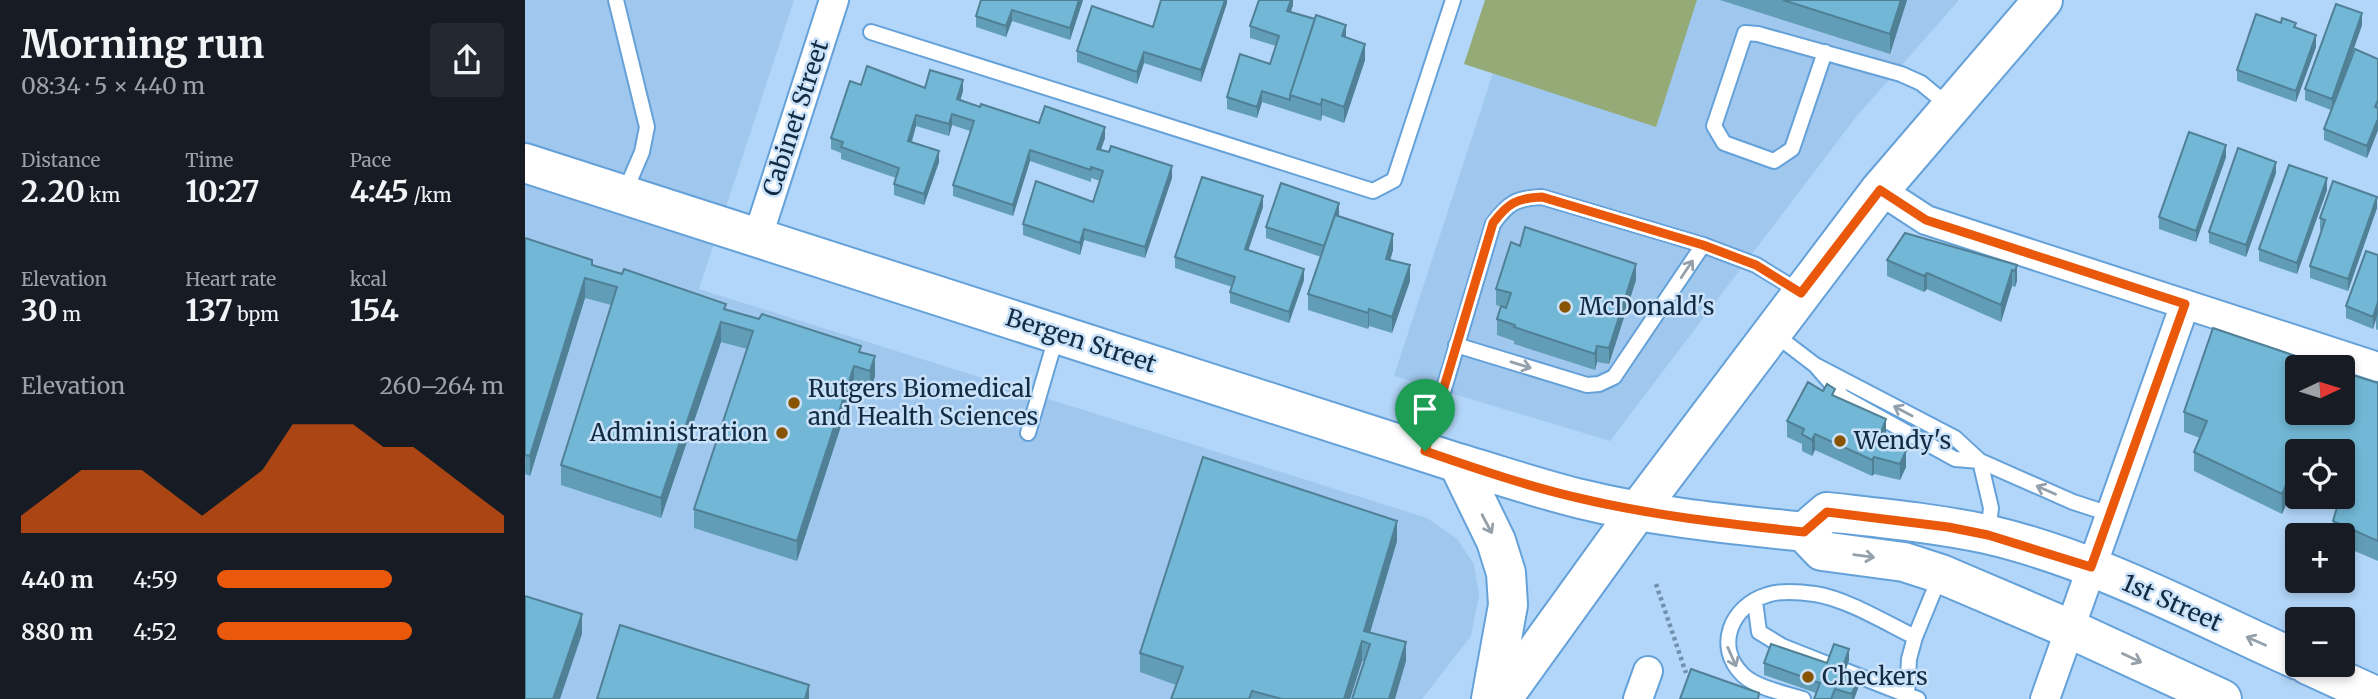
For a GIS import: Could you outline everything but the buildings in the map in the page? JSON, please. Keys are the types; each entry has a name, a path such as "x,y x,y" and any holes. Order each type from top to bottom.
{"main road":[{"path":"1505,695 1639,509 1880,190 2043,0"},
{"name":"Bergen Street","path":"525,163 1441,457 1576,498 1639,509"},
{"path":"1441,457 1496,541 1506,573 1508,604 1505,695"},
{"path":"1639,509 1715,522 1804,532 1822,551 1904,562 1941,574 2070,629 2222,699"},
{"name":"1st Street","path":"1804,532 1827,512 1948,527 1988,535 2091,567 2285,654"},
{"path":"2334,677 2378,697"}],"street":[{"name":"Cabinet Street","path":"758,236 834,0"},
{"path":"1880,190 1926,220 2378,367"},
{"path":"2045,699 2185,304"},
{"path":"1638,699 1648,671"}],"lane":[{"path":"616,0 647,127 642,152 623,195"},
{"path":"871,32 1373,191 1394,180 1453,0"},
{"path":"1825,52 1792,149 1774,161 1724,143 1714,126 1745,33 1758,34 1825,52 1901,74 1921,83 1950,107"},
{"path":"1441,457 1456,345 1493,223 1504,209 1522,198 1542,197 1703,245 1756,265 1801,293"},
{"path":"1456,345 1587,385 1599,384 1614,377 1703,245"},
{"path":"1028,433 1057,333"},
{"path":"1773,333 1815,365 1955,438 1980,461 2073,502 2110,514"},
{"path":"1980,461 1991,508 1988,535"},
{"path":"1846,671 1910,698 1909,659 1915,637 1941,574"},
{"path":"1803,699 1750,680 1735,666 1727,647 1729,631 1739,613 1767,594 1817,594 1839,601 1915,637"},
{"path":"1755,601 1759,632 1782,646 1830,665"}],"path":[{"path":"1656,584 1686,673"}],"shaded area":[{"name":"Rutgers Biomedical and Health Sciences","path":"525,0 794,0 699,289 1427,518 1457,539 1474,564 1479,595 1471,636 1422,699 525,699"},
{"path":"1697,0 1959,0 1856,117 1610,441 1394,376 1493,73 1655,126"}],"green space":[{"path":"1485,0 1697,0 1656,127 1464,64"}],"place":[{"name":"McDonald's","path":"1565,307"},
{"name":"Rutgers Biomedical and Health Sciences","path":"794,403"},
{"name":"Administration","path":"782,433"},
{"name":"Wendy's","path":"1840,441"},
{"name":"Checkers","path":"1808,677"}],"route":[{"path":"1880,190 1926,220 2185,304 2091,567 1988,535 1872,517 1827,512 1804,532 1715,522 1610,505 1556,492 1425,451 1493,223 1504,209 1522,198 1542,197 1703,245 1756,265 1801,293 1880,190"}]}
